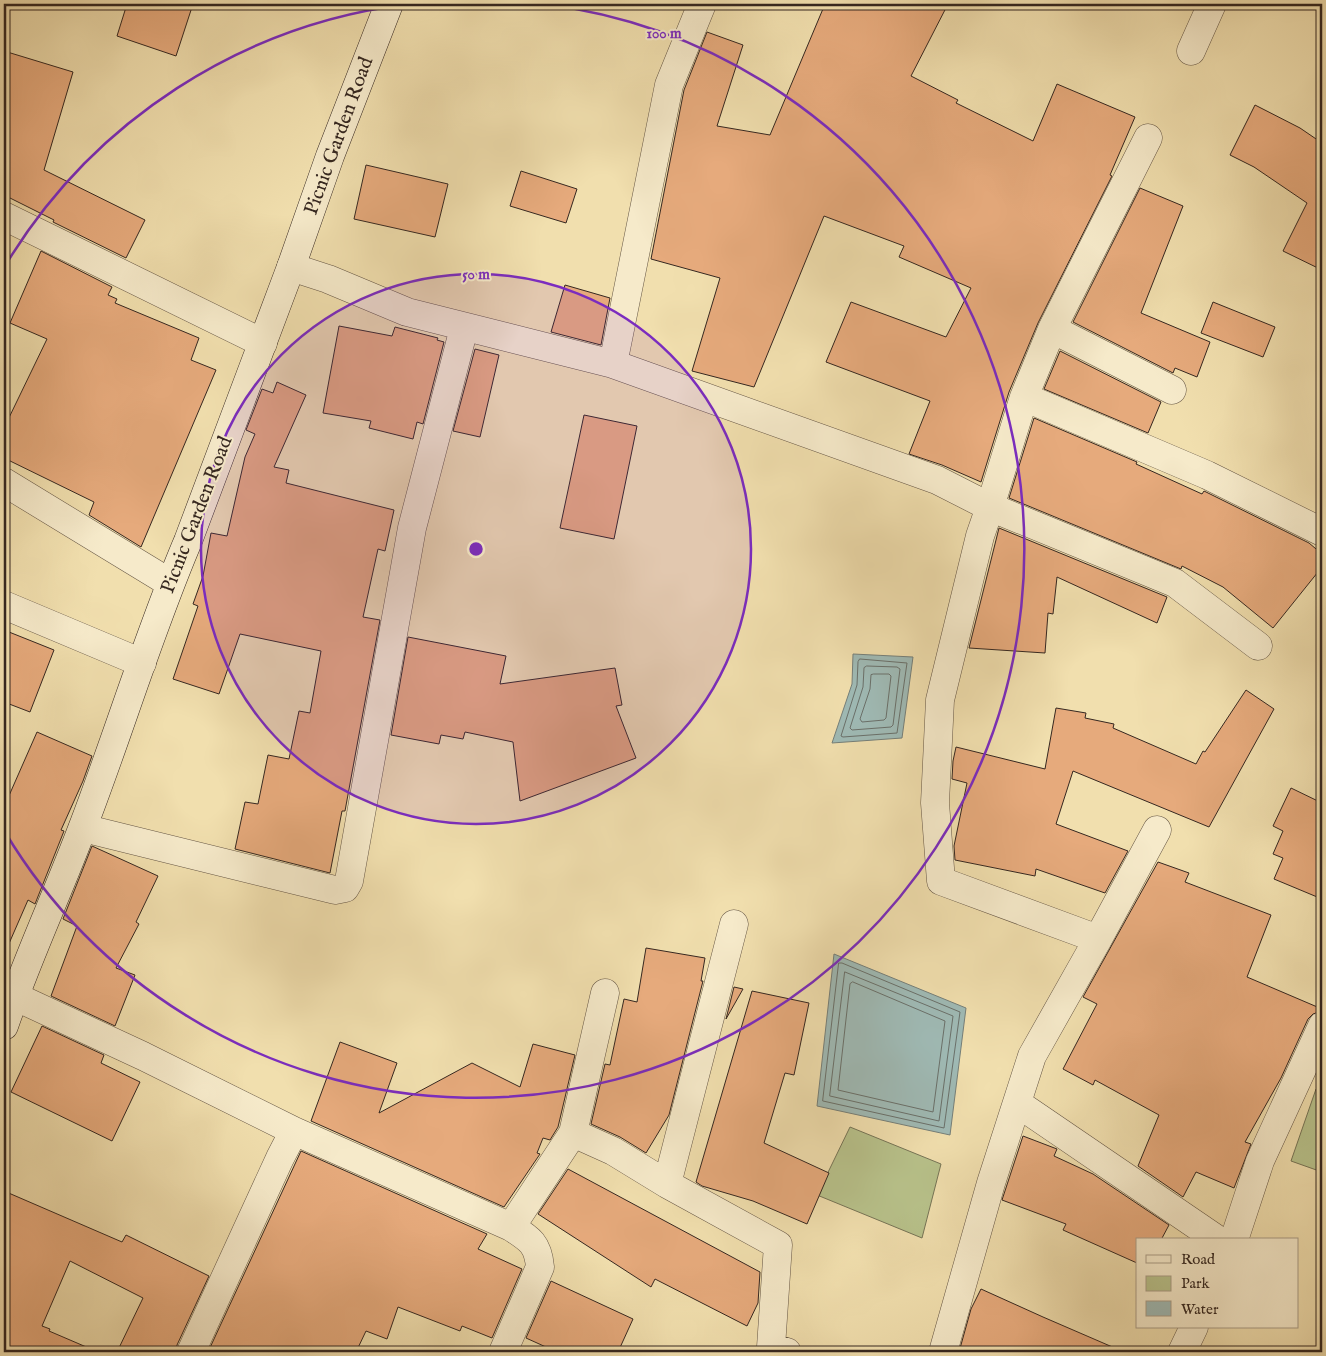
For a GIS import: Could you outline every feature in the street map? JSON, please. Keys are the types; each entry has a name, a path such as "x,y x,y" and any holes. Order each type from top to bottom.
{"street":[{"name":"Picnic Garden Road","path":"4,1026 14,996 83,828 170,583 188,541 263,343 330,156 389,4"},
{"path":"613,364 669,85 702,4"},
{"path":"1191,51 1212,4"},
{"path":"1098,939 941,881 935,803 940,700 980,536 1024,397 1052,329 1148,138"},
{"path":"4,216 263,343"},
{"path":"291,268 328,279 406,312 613,364 937,480 990,507 1175,584 1258,646"},
{"path":"83,828 335,890 345,888 350,881 412,528 464,328"},
{"path":"1052,329 1172,390"},
{"path":"1024,397 1207,475 1322,532"},
{"path":"4,482 170,583"},
{"path":"4,605 142,663"},
{"path":"943,1352 991,1183 1032,1056 1098,939 1156,830"},
{"path":"667,1184 734,924"},
{"path":"511,1227 573,1133 605,993"},
{"path":"14,996 143,1056 294,1131 511,1227 535,1245 539,1255 540,1268 503,1352"},
{"path":"1235,1238 1260,1161 1322,1026"},
{"path":"1017,1102 1215,1238"},
{"path":"191,1352 294,1131"},
{"path":"573,1133 613,1151 667,1184 778,1245 771,1347 787,1352"},
{"path":"1182,1352 1194,1328"}],"green space":[{"path":"1316,1089 1322,1091 1322,1172 1291,1161"},
{"path":"850,1127 941,1164 922,1238 817,1195"}],"water":[{"path":"853,654 913,657 902,738 832,743 852,684"},
{"path":"834,954 966,1008 950,1135 817,1106"}],"building":[{"path":"127,4 193,4 176,56 117,36"},
{"path":"825,4 948,4 911,76 958,100 956,103 1033,141 1057,84 1135,117 1110,175 1112,176 1038,323 1009,392 981,482 942,465 909,454 930,401 826,362 851,302 946,337 971,288 899,257 904,246 824,216 754,387 692,371 720,278 651,259 684,90 707,32 743,45 717,126 770,135"},
{"path":"4,51 73,72 44,170 145,220 126,258 53,222 54,220 4,195"},
{"path":"1255,105 1300,128 1322,143 1322,270 1283,251 1307,203 1254,167 1230,155"},
{"path":"366,165 448,184 435,237 354,219"},
{"path":"521,171 577,189 566,223 510,206"},
{"path":"1140,188 1183,206 1141,313 1210,342 1197,377 1175,368 1173,373 1073,322"},
{"path":"41,251 112,287 108,295 117,299 115,303 199,338 191,360 216,370 141,547 89,515 94,502 4,458 4,428 47,339 10,323"},
{"path":"565,285 610,298 601,345 551,332"},
{"path":"1213,302 1275,327 1263,357 1201,333"},
{"path":"339,326 392,336 395,327 438,338 437,340 444,342 423,424 417,422 413,439 369,428 371,421 323,413"},
{"path":"475,349 499,355 480,437 453,431"},
{"path":"1060,351 1161,402 1148,433 1044,389"},
{"path":"277,382 306,395 274,467 289,470 286,483 394,510 385,551 378,549 363,617 380,620 345,811 342,811 330,873 235,849 245,802 258,804 268,755 289,759 299,711 310,713 321,651 240,634 219,694 173,679 198,606 193,604 203,576 211,533 227,536 245,457 255,434 246,430 262,389 273,393"},
{"path":"584,415 637,426 614,539 560,528"},
{"path":"1034,418 1137,462 1136,464 1202,494 1204,491 1309,543 1322,554 1322,567 1273,628 1223,587 1182,566 1181,569 1009,498"},
{"path":"999,528 1167,597 1157,623 1057,577 1053,614 1048,613 1045,653 969,648"},
{"path":"4,630 54,650 30,712 4,702"},
{"path":"408,637 506,656 500,684 615,668 622,705 616,706 636,758 520,801 513,742 465,732 463,739 441,735 439,744 391,735"},
{"path":"1246,690 1274,709 1209,827 1073,771 1056,824 1128,851 1105,893 1036,869 1035,876 955,860 954,846 967,783 952,779 956,747 1045,769 1056,708 1086,713 1085,718 1114,724 1113,728 1196,764"},
{"path":"37,732 92,756 61,830 64,831 35,904 28,900 4,955 4,807"},
{"path":"1291,788 1322,803 1322,899 1274,879 1283,858 1273,854 1283,831 1273,826"},
{"path":"92,846 158,876 136,922 139,924 116,968 135,975 115,1026 51,996 77,926 63,919"},
{"path":"1158,862 1189,873 1185,882 1271,915 1247,977 1322,1009 1322,1011 1313,1014 1308,1019 1281,1078 1245,1142 1251,1144 1234,1188 1196,1172 1183,1197 1138,1166 1159,1115 1095,1080 1093,1085 1063,1069 1097,1004 1083,997"},
{"path":"646,948 705,958 701,981 703,981 669,1115 646,1153 620,1137 591,1124 605,1064 610,1065 624,999 637,1002"},
{"path":"734,987 743,989 726,1019"},
{"path":"752,991 809,1003 794,1075 785,1073 764,1143 829,1173 807,1224 753,1201 702,1186 696,1182"},
{"path":"42,1026 104,1055 101,1063 140,1082 112,1141 11,1092"},
{"path":"340,1042 397,1063 379,1113 472,1063 520,1087 533,1044 575,1055 558,1127 550,1140 543,1138 537,1153 540,1154 504,1207 311,1121"},
{"path":"1023,1136 1057,1149 1054,1156 1093,1174 1169,1225 1162,1238 1136,1238 1136,1263 1063,1230 1066,1224 1002,1200"},
{"path":"301,1151 487,1234 478,1249 522,1269 492,1338 462,1326 460,1331 398,1307 387,1339 366,1331 356,1352 208,1352"},
{"path":"568,1169 760,1272 758,1303 747,1326 655,1279 651,1287 538,1214"},
{"path":"4,1191 122,1242 126,1235 209,1276 177,1345 176,1352 117,1352 143,1298 70,1261 42,1326 50,1329 49,1331 98,1352 4,1352"},
{"path":"551,1281 633,1319 618,1352 557,1352 526,1338"},
{"path":"981,1289 1124,1352 959,1352 971,1309"}]}
